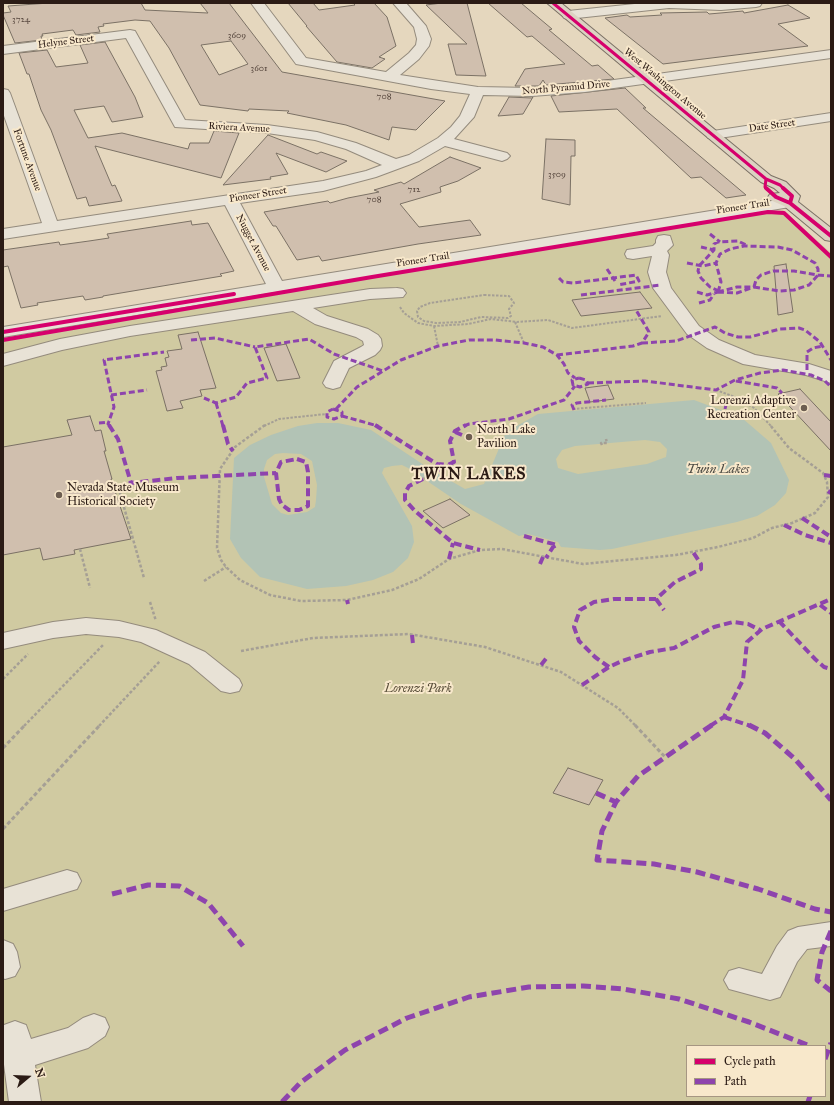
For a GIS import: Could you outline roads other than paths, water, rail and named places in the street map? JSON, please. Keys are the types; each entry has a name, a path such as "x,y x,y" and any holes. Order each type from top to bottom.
{"main road":[{"name":"West Washington Avenue","path":"553,3 766,179 764,187 776,197 790,203 831,236"}],"street":[{"name":"North Pyramid Drive","path":"257,3 298,55 301,61 431,85 478,91 532,92 560,90 831,54"},
{"path":"389,77 414,56 422,46 424,39 420,26 399,3"},
{"path":"568,15 669,4 721,6 756,3"},
{"name":"Helyne Street","path":"3,50 130,34"},
{"name":"Riviera Avenue","path":"130,34 180,124 267,129 317,136 351,146 396,165"},
{"name":"Pioneer Street","path":"3,234 345,181 414,158 443,141 456,130 467,117 478,91"},
{"name":"Fortune Avenue","path":"3,93 51,227"},
{"name":"Date Street","path":"713,135 831,117"},
{"path":"443,141 502,156"},
{"name":"Nugget Avenue","path":"230,200 277,287"},
{"path":"3,332 654,224 790,203"},
{"path":"633,254 658,250 665,245 660,231 654,224"},
{"path":"658,250 662,255 657,272 662,288 693,330 708,340 750,360 809,370 831,376"},
{"path":"3,360 60,345 130,331 370,294 397,293"},
{"path":"297,306 321,320 362,333 372,339 373,346 368,351 341,365 333,383"},
{"path":"3,641 53,630 86,626 119,629 148,636 197,658 230,686"},
{"path":"3,900 67,881"},
{"path":"739,980 770,988 787,954 798,939 831,934"},
{"path":"25,1102 16,1045 77,1039 94,1027"}],"water":[{"name":"Twin Lakes","path":"694,400 742,418 771,443 789,480 786,493 775,505 757,516 737,522 612,549 600,550 561,547 558,542 528,534 519,536 461,504 402,465 384,468 382,473 412,526 414,542 408,558 393,572 373,580 346,586 307,589 260,577 241,558 230,539 234,458 250,445 271,435 298,426 317,423 338,423 371,430 430,469 465,489 484,484 506,432 538,414","holes":["645,440 660,442 667,449 666,457 647,464 578,474 558,468 556,459 562,450 575,446","275,454 301,454 312,461 317,485 316,500 315,507 307,512 288,515 281,513 272,504 264,477 264,469 267,460"]}],"place":[{"name":"Lorenzi Adaptive Recreation Center","path":"804,408"},
{"name":"North Lake Pavilion","path":"469,437"},
{"name":"Nevada State Museum Historical Society","path":"59,495"}],"district":[{"name":"TWIN LAKES","path":"469,475"}],"park label":[{"name":"Lorenzi Park","path":"418,689"}]}
